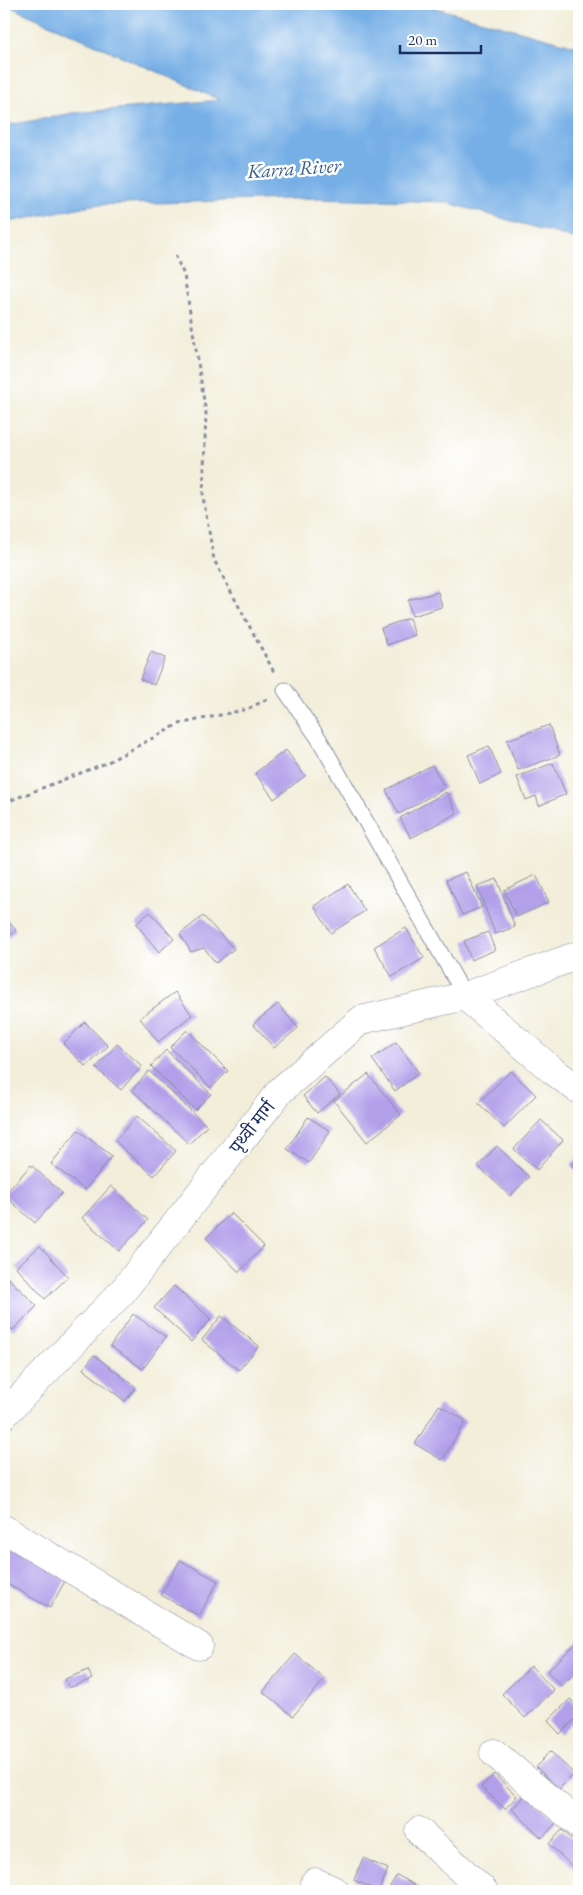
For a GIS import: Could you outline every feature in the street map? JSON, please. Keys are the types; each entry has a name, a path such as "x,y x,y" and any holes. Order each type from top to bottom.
{"street":[{"name":"पृथ्वी मार्ग","path":"4,1415 122,1292 280,1091 360,1020 465,996 579,956"},
{"path":"465,996 552,1070 579,1090"},
{"path":"4,1528 198,1646"},
{"path":"494,1753 579,1824"},
{"path":"419,1830 484,1891"}],"lane":[{"path":"284,690 320,739 465,996"}],"path":[{"path":"4,803 106,763 179,724 248,709 284,690 214,560 203,497 206,413 184,275 174,255"}],"water":[{"name":"Karra River","path":"4,4 421,4 579,47 579,240 445,202 320,198 92,205 4,223 4,126 73,113 220,100"}],"building":[{"path":"438,592 442,607 412,616 408,600"},
{"path":"409,618 415,635 387,645 381,628"},
{"path":"151,652 165,658 154,685 140,679"},
{"path":"549,725 560,755 518,770 507,740"},
{"path":"489,746 501,774 480,784 468,755"},
{"path":"286,750 305,776 274,799 255,773"},
{"path":"553,763 566,794 539,806 536,796 526,800 517,777"},
{"path":"432,765 445,788 399,814 386,790"},
{"path":"446,792 457,813 411,838 400,818"},
{"path":"466,872 482,907 462,915 446,880"},
{"path":"536,875 549,902 517,917 504,890"},
{"path":"497,879 515,927 495,934 477,886"},
{"path":"348,884 365,911 331,933 314,906"},
{"path":"150,912 174,939 159,952 136,924"},
{"path":"203,916 234,949 216,963 204,948 191,952 180,934"},
{"path":"4,917 16,930 4,942"},
{"path":"406,928 424,958 392,977 374,947"},
{"path":"488,932 495,950 471,960 464,941"},
{"path":"175,992 192,1015 158,1042 140,1018"},
{"path":"278,1004 298,1028 274,1048 253,1024"},
{"path":"85,1022 108,1046 86,1067 63,1044"},
{"path":"187,1030 228,1071 211,1088 170,1047"},
{"path":"396,1042 419,1073 395,1091 372,1059"},
{"path":"117,1044 142,1066 121,1090 96,1068"},
{"path":"166,1050 211,1094 195,1110 151,1066"},
{"path":"149,1071 207,1126 189,1144 132,1090"},
{"path":"511,1071 536,1095 504,1128 478,1103"},
{"path":"368,1074 401,1115 367,1142 334,1101"},
{"path":"325,1077 340,1094 317,1113 303,1096"},
{"path":"137,1116 176,1151 154,1176 115,1141"},
{"path":"308,1117 330,1131 309,1163 287,1149"},
{"path":"541,1120 563,1140 537,1170 514,1149"},
{"path":"78,1130 112,1156 85,1190 51,1164"},
{"path":"497,1146 529,1177 510,1196 478,1166"},
{"path":"579,1157 579,1174 571,1165"},
{"path":"31,1165 62,1193 35,1223 4,1195"},
{"path":"111,1186 148,1220 119,1251 82,1218"},
{"path":"231,1213 264,1246 239,1272 206,1238"},
{"path":"40,1246 68,1277 45,1299 16,1267"},
{"path":"4,1274 37,1306 13,1330 4,1321"},
{"path":"174,1286 211,1319 191,1342 154,1308"},
{"path":"133,1314 166,1337 143,1369 110,1346"},
{"path":"221,1316 259,1346 239,1370 202,1340"},
{"path":"4,1341 9,1346 4,1350"},
{"path":"94,1355 136,1387 125,1401 83,1369"},
{"path":"439,1405 466,1421 442,1460 415,1444"},
{"path":"4,1537 69,1574 50,1608 4,1582"},
{"path":"180,1560 218,1581 199,1616 161,1595"},
{"path":"579,1641 579,1669 561,1686 547,1671"},
{"path":"295,1654 325,1679 293,1716 263,1692"},
{"path":"531,1666 554,1690 525,1718 502,1694"},
{"path":"88,1670 92,1679 69,1688 65,1679"},
{"path":"570,1699 579,1708 579,1715 560,1734 548,1721"},
{"path":"550,1751 574,1774 559,1789 536,1767"},
{"path":"494,1774 517,1796 505,1809 481,1787"},
{"path":"527,1793 557,1822 542,1838 512,1809"},
{"path":"562,1830 579,1846 579,1873 549,1844"},
{"path":"363,1858 388,1869 379,1891 354,1880"},
{"path":"397,1875 420,1888 418,1891 387,1891"}]}
